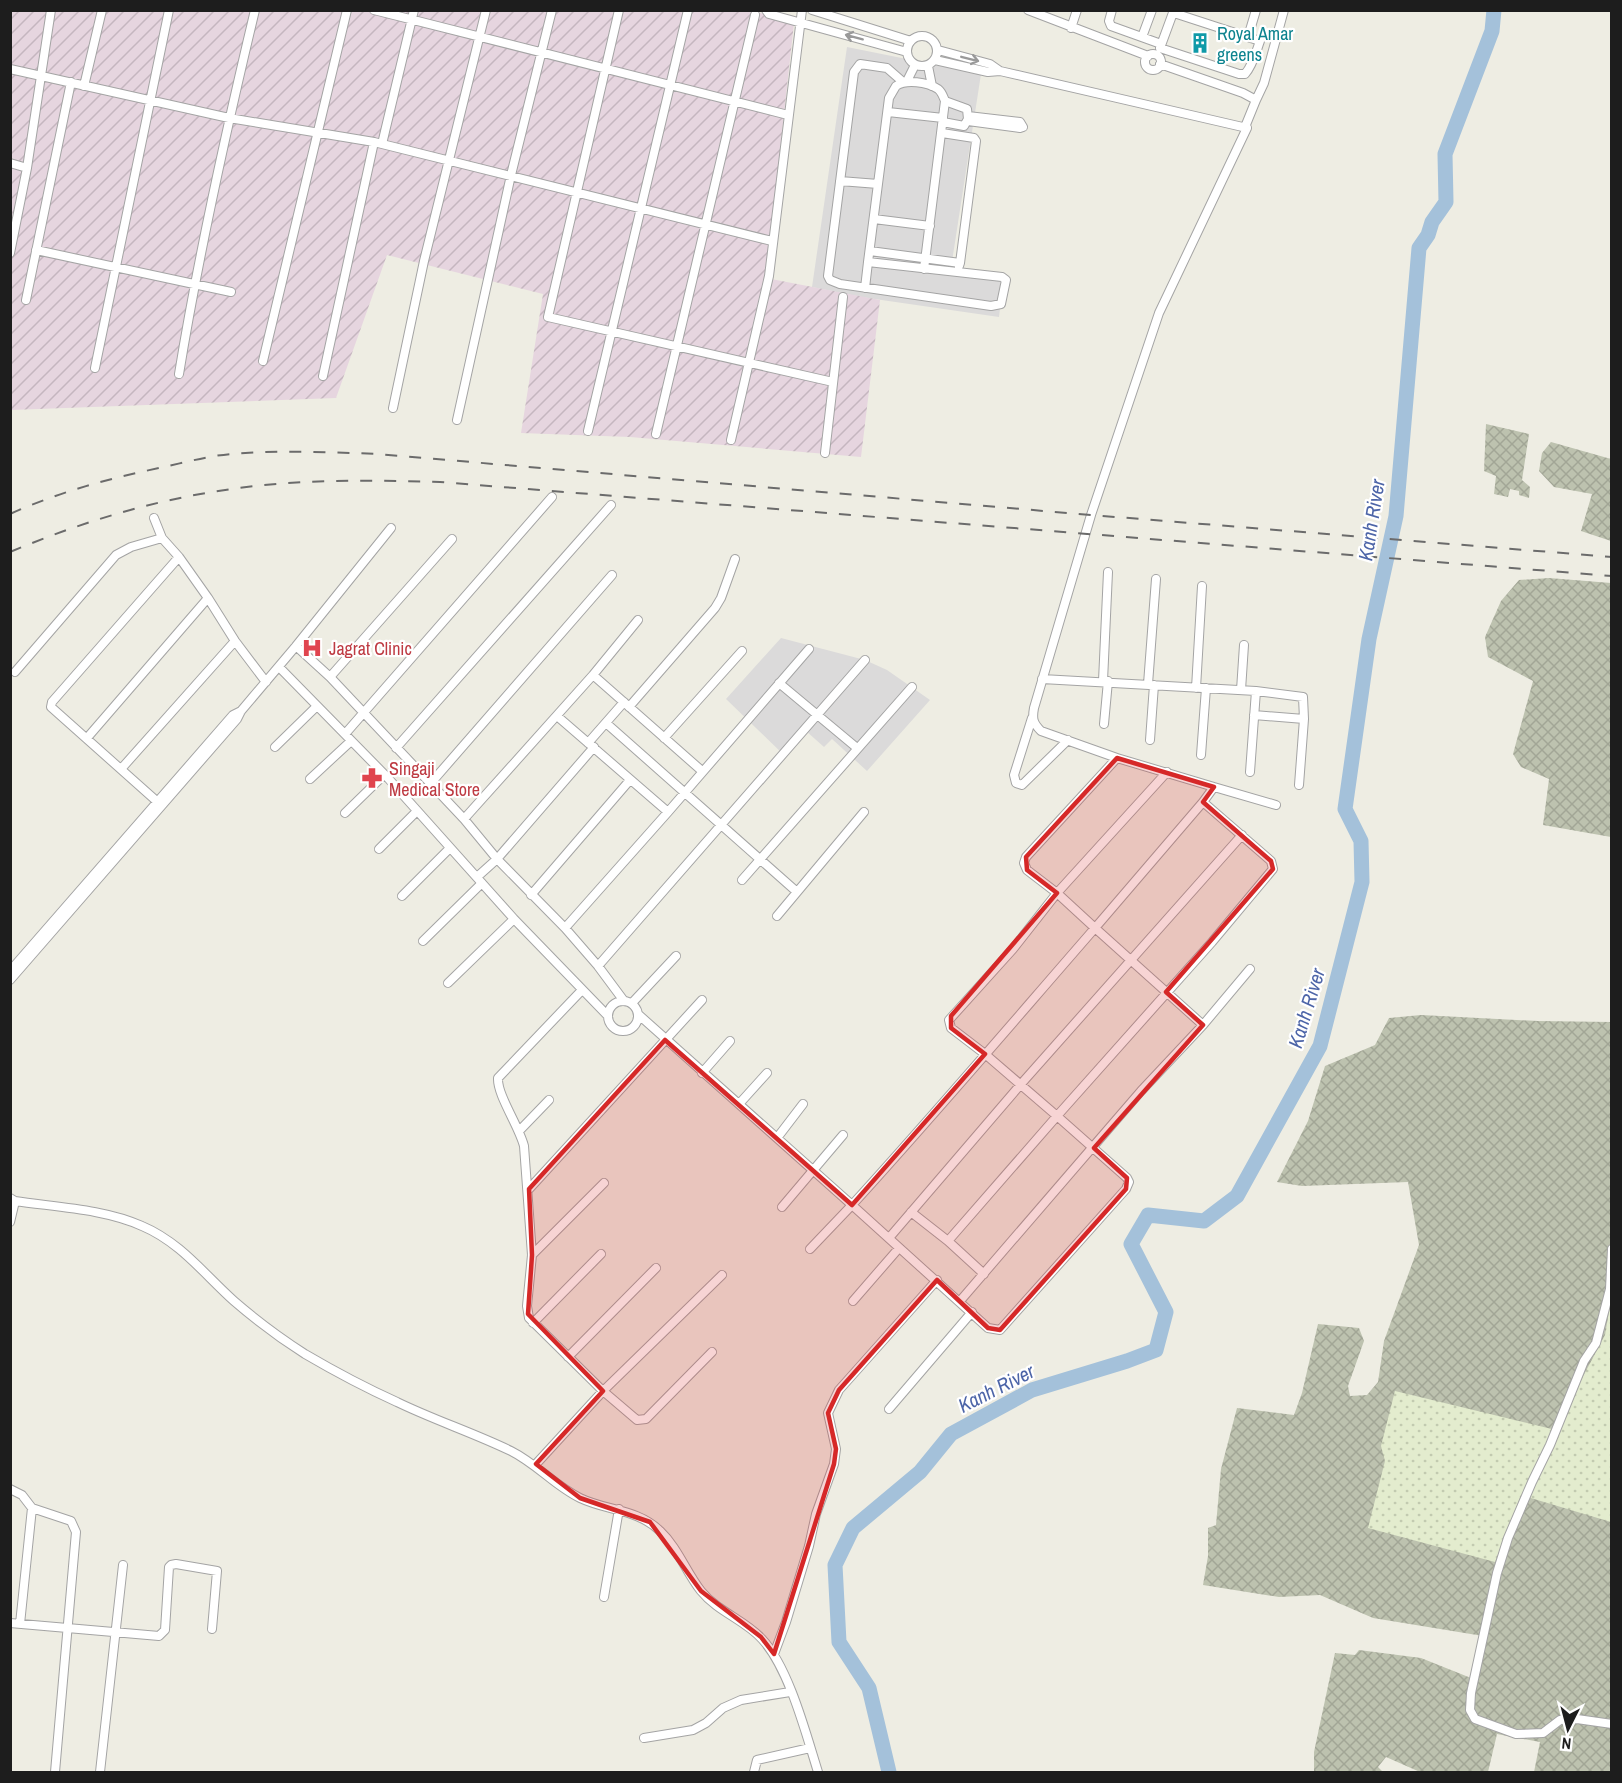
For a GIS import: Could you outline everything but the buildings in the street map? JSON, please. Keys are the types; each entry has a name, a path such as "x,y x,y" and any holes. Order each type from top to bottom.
{"street":[{"path":"10,253 27,168 51,10"},
{"path":"84,86 102,10"},
{"path":"95,368 169,10"},
{"path":"179,374 194,284 229,118 255,10"},
{"path":"263,361 346,10"},
{"path":"374,10 788,115"},
{"path":"324,376 378,143 414,10"},
{"path":"393,408 423,261 486,10"},
{"path":"457,420 511,176 552,10"},
{"path":"619,10 548,317 833,382"},
{"path":"588,431 688,10"},
{"path":"766,10 769,14 907,52"},
{"path":"731,440 769,276 802,10"},
{"path":"812,10 911,41"},
{"path":"1028,10 1148,56 1160,53 1239,74 1245,74 1260,41 1174,12 1160,53 1157,69 1150,69 1145,63 1148,56"},
{"path":"1071,28 1077,10"},
{"path":"1112,10 1108,21 1111,26 1142,37 1160,53 1256,100"},
{"path":"1142,37 1152,10"},
{"path":"1248,37 1256,10"},
{"path":"1068,740 1022,785 1016,783 1014,775 1091,515 1159,313 1247,128 1245,127 1264,83 1284,10"},
{"path":"656,434 755,15"},
{"path":"925,36 934,41 938,50 936,60 928,66 915,65 909,60 907,52 911,41 925,36"},
{"path":"938,50 990,64 1000,71"},
{"path":"936,60 988,72 1000,71 1245,127"},
{"path":"868,262 924,269 958,273 999,277 1006,280 1001,304 991,306 833,283 828,276 854,72 856,67 867,64 887,68 905,81 932,86 940,90 945,101 924,269"},
{"path":"865,288 892,90 905,81 915,65"},
{"path":"928,66 932,86"},
{"path":"10,69 229,118 378,143 772,241"},
{"path":"26,300 71,82"},
{"path":"888,112 943,120 961,126 966,125 968,111 945,101"},
{"path":"968,118 1002,123"},
{"path":"942,133 972,137 976,141 958,273"},
{"path":"10,163 27,168"},
{"path":"840,181 878,184"},
{"path":"874,219 930,226"},
{"path":"36,250 231,291"},
{"path":"870,252 960,263"},
{"path":"825,453 843,297"},
{"path":"345,734 552,497"},
{"path":"396,748 611,505"},
{"path":"154,518 162,538 179,557 235,641 266,682"},
{"path":"10,971 237,719 241,711 391,528"},
{"path":"15,672 116,555 131,547 162,538"},
{"path":"330,677 452,539"},
{"path":"159,803 51,707 52,702 179,557"},
{"path":"423,941 480,880 591,745 606,723 626,705 715,608 735,559"},
{"path":"1104,724 1108,572"},
{"path":"430,784 612,575"},
{"path":"1150,740 1156,579"},
{"path":"1196,687 1202,586"},
{"path":"87,738 208,598"},
{"path":"464,819 557,716 639,620"},
{"path":"121,769 235,641"},
{"path":"1241,690 1244,645"},
{"path":"279,667 384,775 514,919 608,1016 612,1026 621,1031 627,1031 636,1026 639,1016 637,1008 628,1002 565,928 497,859 464,819 330,677 296,646"},
{"path":"565,928 668,813 809,649"},
{"path":"664,738 742,651"},
{"path":"598,966 865,660"},
{"path":"593,675 702,771"},
{"path":"1042,678 1241,690 1303,697 1304,719 1299,786"},
{"path":"779,683 857,748"},
{"path":"742,880 912,687"},
{"path":"1201,755 1206,688"},
{"path":"1250,772 1256,692"},
{"path":"275,747 317,706"},
{"path":"1254,715 1304,719"},
{"path":"557,716 668,813"},
{"path":"1032,718 1034,725 1041,731 1117,758 1276,806"},
{"path":"606,723 797,892"},
{"path":"310,779 351,741"},
{"path":"1117,758 1026,856 1024,863 1027,870 1057,893 1203,1025"},
{"path":"639,1016 988,1328 1000,1330 1126,1189 1129,1182 1021,1084 951,1028 949,1024 951,1016 1013,949 1057,893 1167,772"},
{"path":"345,813 384,775"},
{"path":"531,895 630,780"},
{"path":"810,1249 852,1205 985,1054 1214,787"},
{"path":"948,1241 1212,942 1273,869 1271,861 1203,802"},
{"path":"10,980 159,803"},
{"path":"379,849 417,811"},
{"path":"777,916 864,812"},
{"path":"889,1238 1021,1084 1242,836"},
{"path":"402,896 450,848"},
{"path":"448,983 514,919"},
{"path":"608,1016 613,1005 628,1002 676,956"},
{"path":"960,1301 1250,969"},
{"path":"582,990 498,1078 501,1093 520,1130 524,1146 529,1189 532,1255 528,1314 533,1323 603,1391 637,1420 645,1419 712,1352"},
{"path":"529,1189 702,1000"},
{"path":"702,1072 730,1041"},
{"path":"739,1104 766,1073"},
{"path":"520,1130 549,1100"},
{"path":"777,1138 803,1104"},
{"path":"782,1208 843,1135"},
{"path":"532,1255 604,1183"},
{"path":"10,1222 13,1199 112,1216 140,1224 178,1246 250,1314 306,1354 396,1402 536,1464 580,1498 636,1515 661,1532 678,1553 701,1591 716,1605 761,1637 774,1654 790,1692 818,1773"},
{"path":"911,1212 948,1241 984,1274"},
{"path":"854,1301 899,1248"},
{"path":"1611,1249 1610,1289 1596,1342 1584,1361 1551,1446 1532,1482 1508,1538 1497,1573 1471,1693 1470,1710 1475,1719 1516,1734 1543,1733 1560,1720 1577,1719 1611,1724"},
{"path":"533,1323 601,1254"},
{"path":"568,1357 656,1268"},
{"path":"536,1464 603,1391 722,1275"},
{"path":"774,1654 809,1546 816,1514 834,1464 836,1449 828,1413 831,1405 839,1390 937,1280"},
{"path":"889,1409 972,1312"},
{"path":"10,1489 22,1495 32,1508 71,1521 76,1532 55,1773"},
{"path":"20,1624 32,1508"},
{"path":"604,1597 619,1509"},
{"path":"10,1623 159,1636 163,1634 171,1564 217,1571 212,1629"},
{"path":"100,1773 123,1565"},
{"path":"644,1738 693,1730 706,1723 723,1708 741,1700 790,1692"},
{"path":"754,1773 757,1760 810,1748"}],"highlighted area":[{"path":"1117,758 1214,787 1203,802 1271,861 1273,869 1166,992 1203,1025 1094,1148 1127,1178 1126,1189 1000,1330 988,1328 937,1280 839,1390 828,1413 836,1449 834,1464 774,1654 761,1637 701,1591 650,1522 580,1498 536,1464 603,1391 528,1314 532,1255 529,1189 665,1040 852,1205 985,1054 951,1028 951,1016 1057,893 1027,870 1026,857"}],"shaded area":[{"path":"11,10 751,10 794,23 766,278 880,300 861,457 630,437 521,433 543,294 387,255 336,398 11,410"},
{"path":"847,47 981,74 951,268 1004,275 999,317 861,297 812,287"},
{"path":"1486,424 1529,434 1522,480 1530,487 1529,498 1519,495 1519,491 1510,489 1508,497 1494,494 1496,476 1484,471"},
{"path":"1551,442 1611,459 1611,541 1581,531 1592,494 1554,487 1539,471 1542,453"},
{"path":"1549,578 1611,583 1611,837 1543,825 1549,779 1521,767 1513,754 1533,681 1488,657 1485,637 1501,601 1519,580"},
{"path":"781,638 865,660 887,670 930,700 867,771 832,739 824,747 806,731 785,756 726,699"},
{"path":"1421,1015 1611,1022 1611,1772 1534,1772 1540,1742 1497,1734 1488,1772 1420,1772 1386,1757 1378,1767 1383,1772 1314,1772 1314,1752 1335,1653 1355,1655 1359,1650 1421,1658 1471,1678 1483,1636 1373,1618 1320,1595 1279,1597 1203,1585 1208,1556 1208,1528 1216,1525 1221,1469 1237,1408 1294,1415 1302,1393 1318,1324 1359,1328 1364,1341 1348,1386 1350,1396 1367,1395 1378,1382 1384,1341 1419,1245 1408,1182 1302,1186 1277,1182 1308,1121 1325,1066 1375,1045 1389,1018"},
{"path":"1611,1300 1611,1522 1521,1495 1495,1562 1368,1528 1385,1461 1381,1446 1395,1391 1560,1431 1578,1386 1605,1335"}],"waterway":[{"name":"Kanh River","path":"889,1772 869,1688 839,1642 835,1565 853,1528 920,1472 951,1434 1032,1390 1156,1350 1166,1312 1131,1244 1148,1215 1204,1221 1237,1196 1320,1046 1362,882 1361,841 1345,809 1369,639 1396,516 1419,248 1428,235 1432,222 1446,202 1445,154 1492,31 1494,10"}],"railway":[{"path":"10,514 83,487 204,458 249,453 322,452 377,454 1612,557"},
{"path":"10,552 66,530 123,512 210,492 289,483 390,481 440,482 1612,576"}],"place":[{"name":"Royal Amar greens","path":"1200,43"},
{"name":"Jagrat Clinic","path":"312,648"},
{"name":"Singaji Medical Store","path":"372,778"}]}
